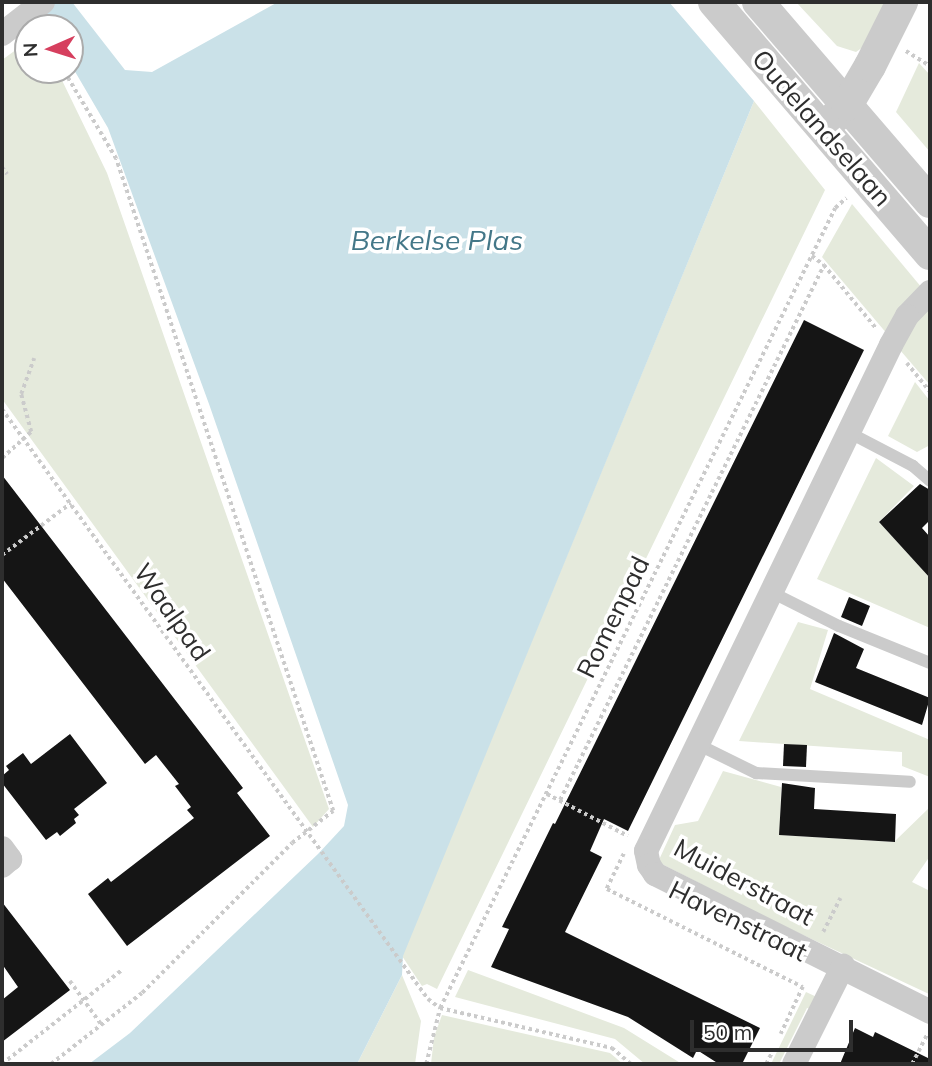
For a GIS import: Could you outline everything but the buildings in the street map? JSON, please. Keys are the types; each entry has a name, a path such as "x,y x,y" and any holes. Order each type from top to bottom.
{"street":[{"name":"Oudelandselaan","path":"713,2 930,254"},
{"name":"Oudelandselaan","path":"758,2 930,202"},
{"path":"824,130 847,105 902,2"},
{"path":"2,34 40,4"},
{"name":"Muiderstraat","path":"930,292 907,316 891,345 649,847 649,865 655,874 930,1012"},
{"name":"Havenstraat","path":"794,1064 843,966"}],"lane":[{"path":"850,433 913,466 930,481"},
{"path":"771,592 839,626 930,663"},
{"path":"699,745 756,773 910,782"}],"path":[{"path":"906,51 930,66"},
{"path":"51,1064 142,993 292,843 307,834 333,811 116,159 71,84"},
{"path":"2,167 7,174"},
{"name":"Romenpad","path":"426,1064 440,1008 835,208 850,194"},
{"path":"812,256 824,265 930,391"},
{"path":"560,800 824,265"},
{"path":"2,458 25,441 31,432 21,394 34,358"},
{"name":"Waalpad","path":"2,409 307,834 419,987 440,1008"},
{"path":"2,555 71,503"},
{"path":"547,794 649,847"},
{"name":"Havenstraat","path":"607,889 803,987 777,1042"},
{"path":"2,1064 122,970"},
{"path":"69,981 102,1025"},
{"path":"440,1008 612,1048 631,1064"},
{"path":"912,1064 930,1028"},
{"path":"766,1064 772,1053"}],"shaded area":[{"path":"796,2 890,2 863,47 856,52 837,46"},
{"path":"14,51 14,84 64,84 107,173 329,809 313,827 2,399 2,60"},
{"path":"919,63 930,75 930,152 896,112"},
{"path":"754,101 825,190 437,989 427,984 422,986 402,956"},
{"path":"852,204 922,288 888,335 822,257"},
{"path":"930,306 930,385 900,350 920,315"},
{"path":"915,382 930,401 930,445 917,452 888,436"},
{"path":"876,458 914,486 879,522 930,578 930,628 817,579"},
{"path":"798,622 828,630 810,689 930,740 930,777 902,766 902,752 739,741"},
{"path":"723,771 781,787 780,835 894,842 930,807 930,856 912,882 930,891 929,994 773,921 658,862 675,825 698,821"},
{"path":"468,970 624,1028 682,1064 645,1064 615,1039 455,997"},
{"path":"402,975 421,1021 415,1064 357,1064"},
{"path":"806,992 819,998 813,1010 807,1008 779,1064 771,1064"},
{"path":"442,1015 610,1053 623,1064 431,1064 434,1037"}],"water":[{"name":"Berkelse Plas","path":"33,2 72,2 81,14 40,14"},
{"name":"Berkelse Plas","path":"278,2 669,2 754,101 403,956 402,975 357,1064 89,1064 130,1033 318,854 344,826 348,805 209,404 108,128 82,84 84,17 125,70 152,72"}]}
